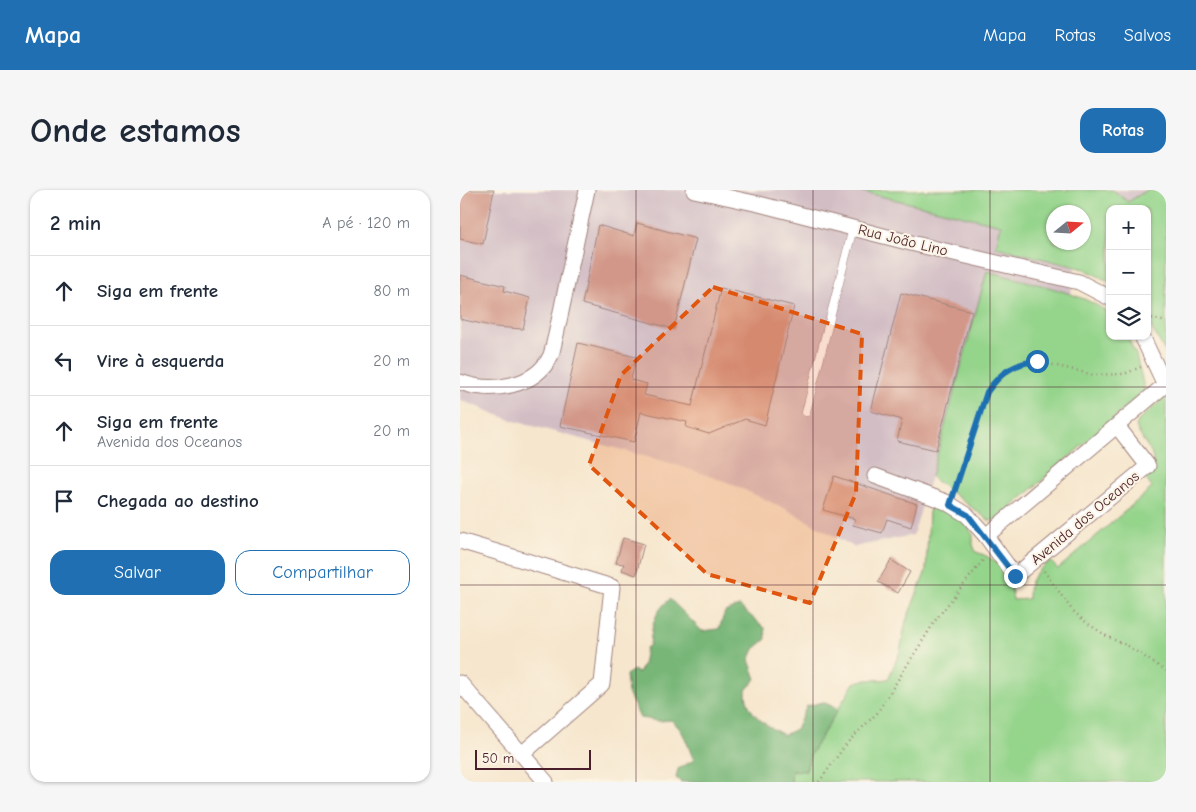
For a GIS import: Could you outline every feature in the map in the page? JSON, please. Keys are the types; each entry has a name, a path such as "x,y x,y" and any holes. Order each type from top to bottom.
{"street":[{"path":"462,385 495,388 507,387 537,372 551,355 587,190"},
{"name":"Rua João Lino","path":"694,190 1079,282 1106,296"},
{"path":"875,476 950,505 968,515 990,541 1166,384 1144,340"},
{"name":"Avenida dos Oceanos","path":"990,541 1015,576 1148,466 1117,426"},
{"path":"460,541 612,587 602,684 522,754"},
{"path":"460,683 546,782"}],"lane":[{"path":"806,412 854,228"}],"path":[{"path":"1151,318 1166,322"},
{"path":"950,505 987,392 998,377 1010,368 1024,362 1037,361 1094,375 1124,374 1154,362"},
{"path":"819,782 847,742 877,713 937,618 990,541"},
{"path":"1035,560 1072,610 1087,623 1108,637 1128,646 1166,671"}],"highlighted area":[{"path":"713,287 862,334 856,493 810,603 707,574 589,465 621,375"}],"shaded area":[{"path":"460,190 855,190 1002,225 996,247 1075,266 1071,295 987,272 939,450 913,535 854,547 784,508 727,482 674,464 511,420 460,400"},
{"path":"1114,190 1151,190 1132,205 1127,205"}],"green space":[{"path":"855,190 923,190 927,192 929,190 1113,190 1128,202 1147,190 1166,190 1166,353 1151,327 1151,205 1106,205 1106,280 1084,269 996,247 1001,225"},
{"path":"987,271 1034,283 1087,300 1106,312 1106,340 1129,340 1136,355 1145,391 999,518 990,521 931,477"},
{"path":"1166,396 1166,782 791,782 792,770 806,771 810,755 854,683 888,679 900,652 906,621 926,571 929,512 931,507 953,512 966,524 973,535 973,545 976,552 992,559 1007,576 1013,600 1028,599 1031,581 1040,569 1050,561 1058,569 1152,488 1146,479 1151,471 1153,457 1136,426 1139,420"},
{"path":"670,599 702,631 719,629 725,612 739,606 765,628 766,639 754,649 749,660 756,679 746,690 749,705 753,712 770,727 784,735 796,729 807,706 823,702 838,709 810,755 806,771 792,770 791,782 681,782 676,778 678,769 694,760 685,738 680,729 671,720 659,721 640,718 628,693 626,675 634,670 638,673 643,665 646,648 650,645 657,614"}],"building":[{"path":"460,190 494,190 483,244 460,239"},
{"path":"637,223 696,239 674,329 582,304 598,225 634,236"},
{"path":"460,275 505,286 504,291 530,298 523,329 495,327 460,319"},
{"path":"721,288 794,306 765,425 745,419 709,434 686,427 687,422 641,412 634,442 560,426 578,343 636,357 631,380 647,384 644,395 692,406"},
{"path":"901,293 972,311 936,450 897,441 902,420 871,411"},
{"path":"834,476 917,504 911,527 887,519 882,533 853,525 855,519 823,510"},
{"path":"623,538 644,544 636,575 622,570 624,564 616,563"},
{"path":"891,560 910,572 898,593 878,582"}],"route":[{"path":"1015,576 968,515 950,505 987,392 998,377 1010,368 1024,362 1037,361"}]}
